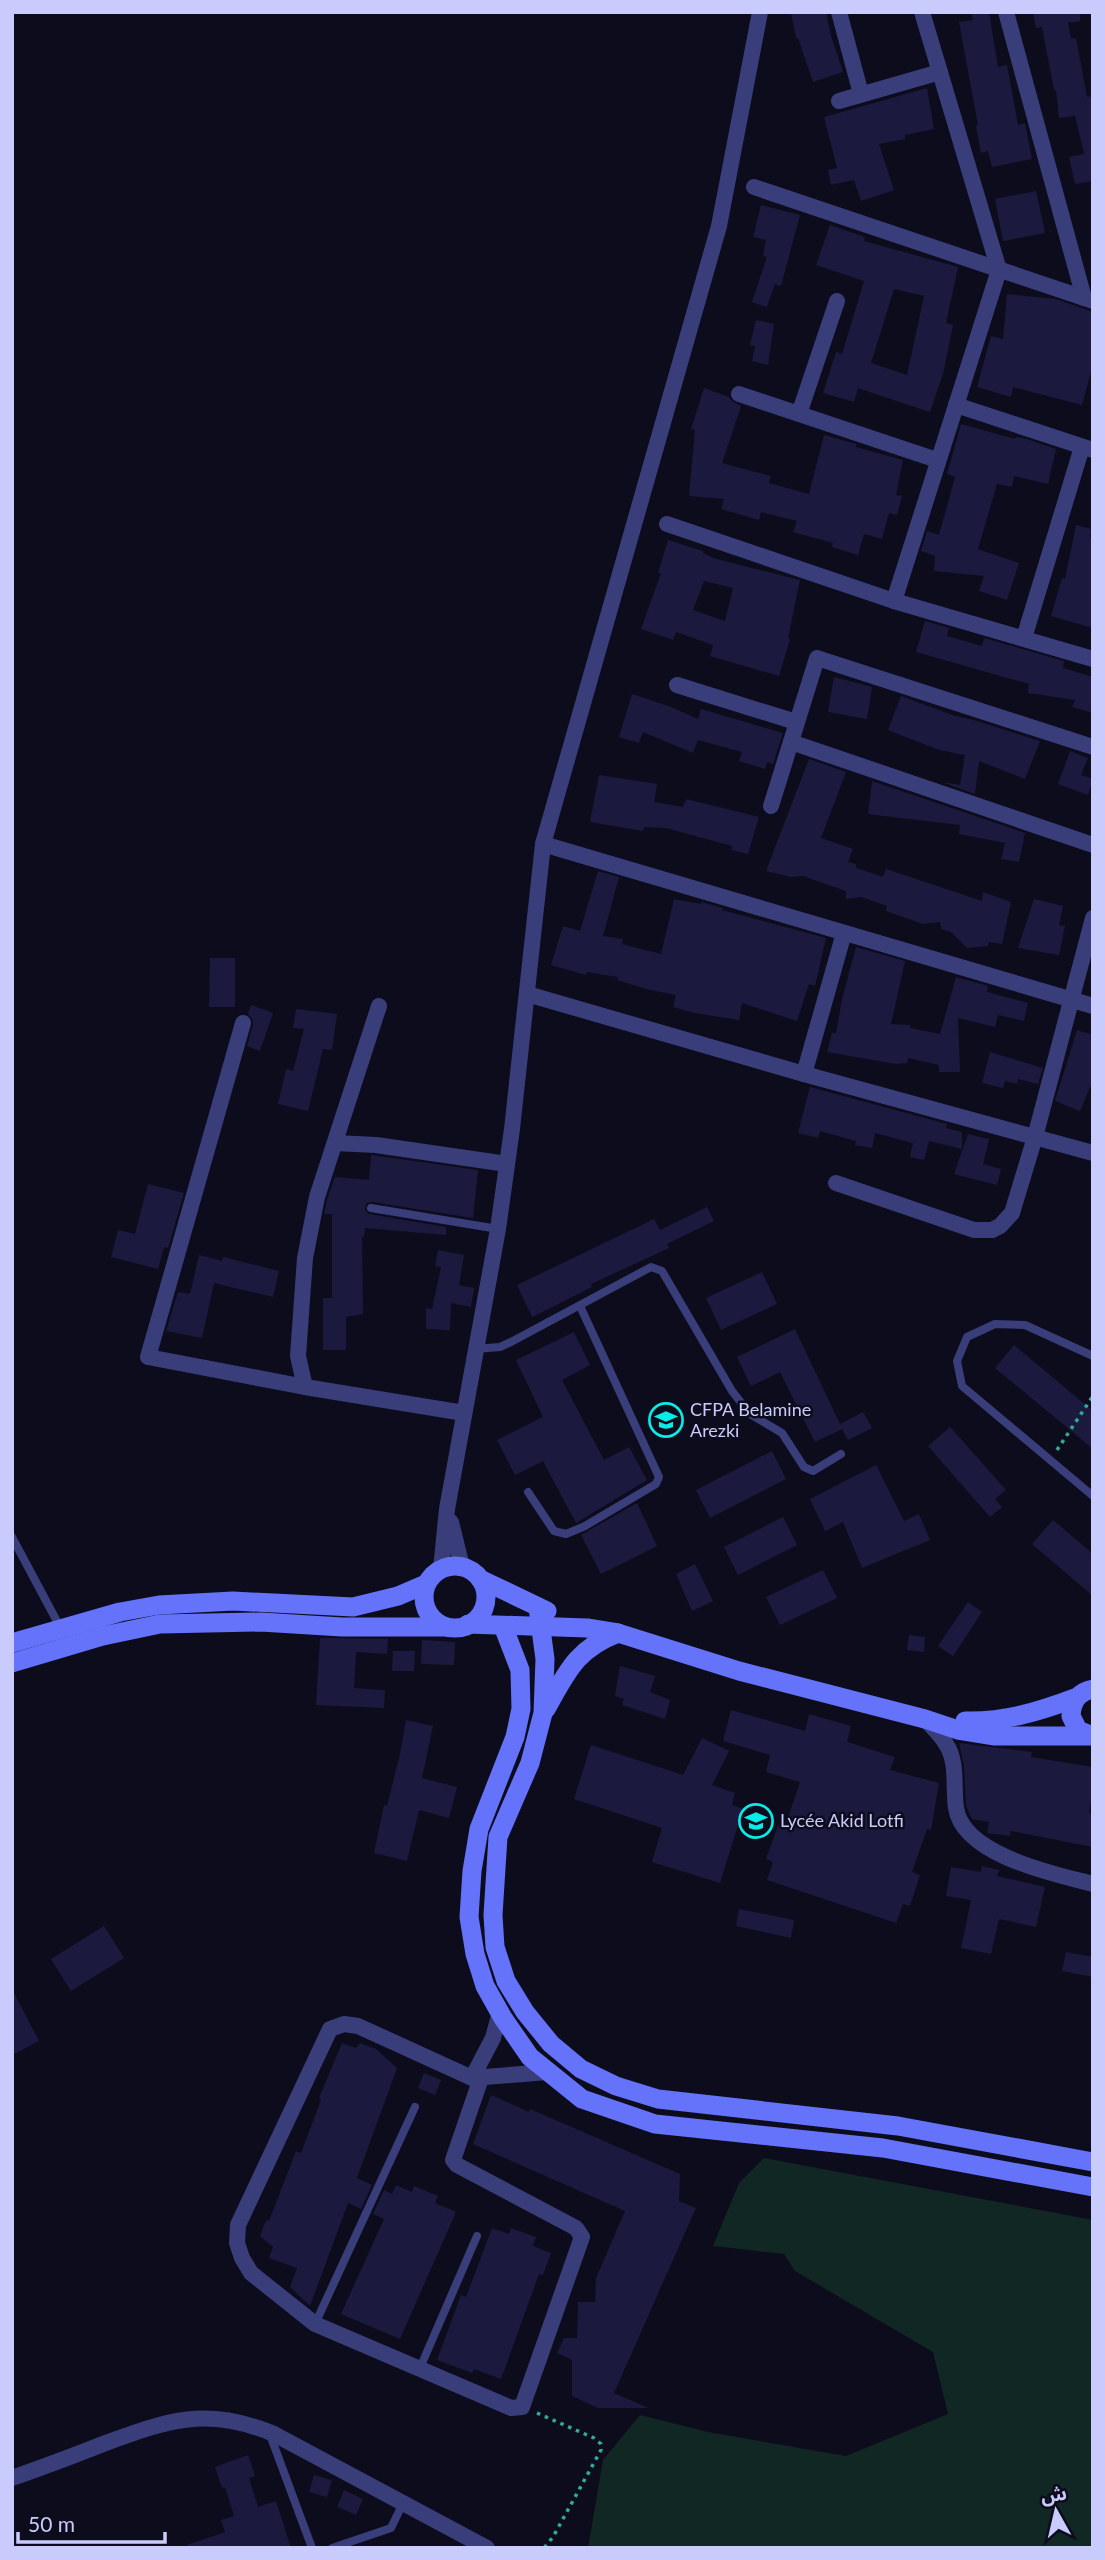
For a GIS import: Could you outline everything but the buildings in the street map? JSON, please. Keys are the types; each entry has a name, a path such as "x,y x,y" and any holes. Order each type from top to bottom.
{"main road":[{"path":"447,1627 429,1615 424,1594 426,1584 433,1575 452,1566 472,1571 485,1589 486,1600 476,1619 468,1625"},
{"path":"480,1579 587,1628"},
{"path":"12,1643 120,1612 179,1603 233,1601 353,1606 398,1596 426,1584"},
{"path":"538,1607 545,1680 543,1713 530,1763 498,1837 493,1915 495,1947 506,1980 525,2012 551,2044 580,2069 616,2086 658,2099 898,2126 1093,2162"},
{"path":"12,1663 103,1636 160,1625 249,1622 342,1627 468,1625 587,1628 618,1633 740,1671 958,1730 995,1736 1093,1736"},
{"path":"503,1626 520,1670 521,1709 514,1737 479,1829 472,1871 469,1917 475,1954 482,1975 500,2012 530,2057 582,2099 655,2124 883,2148 1093,2187"},
{"path":"543,1713 583,1651 599,1640 618,1633"},
{"path":"925,1719 985,1722 1002,1720 1029,1715 1084,1694"},
{"path":"1084,1694 1072,1706 1073,1724 1086,1735 1093,1736"}],"street":[{"path":"441,1569 447,1509 498,1229 543,844 719,226 760,12"},
{"path":"839,12 861,94"},
{"path":"894,601 999,270 922,12"},
{"path":"1006,12 1088,300"},
{"path":"839,101 940,72"},
{"path":"754,187 1088,300"},
{"path":"799,414 837,301"},
{"path":"738,394 937,460"},
{"path":"956,405 1087,449 1024,638"},
{"path":"667,524 894,601 1093,659"},
{"path":"771,806 817,658 1093,747"},
{"path":"677,685 796,722"},
{"path":"791,742 1093,845"},
{"path":"543,844 1093,1006"},
{"path":"835,1183 974,1230 992,1230 1000,1226 1012,1213 1035,1137 1093,918"},
{"path":"804,1074 844,933"},
{"path":"527,994 804,1074 1093,1153"},
{"path":"305,1387 299,1356 305,1258 317,1197 379,1006"},
{"path":"243,1023 148,1357 305,1387 464,1413"},
{"path":"335,1143 376,1145 507,1164"},
{"path":"447,1509 462,1567"},
{"path":"925,1719 947,1745 953,1762 957,1811 965,1830 994,1852 1045,1871 1093,1884"},
{"path":"500,2012 493,2038 476,2078 472,2110 453,2160 457,2165 576,2228 582,2238 522,2407 512,2408 315,2324 251,2273 237,2243 238,2225 330,2029 344,2024 358,2025 476,2078 547,2072"},
{"path":"12,2478 153,2426 176,2420 222,2419 250,2424 269,2432 479,2547"}],"lane":[{"path":"371,1208 498,1229"},
{"path":"475,1349 499,1347 511,1342 651,1267 657,1267 662,1271 732,1391 750,1414 782,1433 804,1467 814,1471 841,1454"},
{"path":"528,1492 554,1531 566,1534 585,1526 656,1484 659,1477 580,1306"},
{"path":"1093,1356 1025,1325 995,1324 967,1337 957,1361 962,1386 1093,1496"},
{"path":"12,1537 60,1629"},
{"path":"315,2324 415,2107"},
{"path":"420,2368 477,2236"},
{"path":"269,2432 312,2548"},
{"path":"332,2548 391,2528 403,2503"}],"path":[{"path":"1050,1460 1093,1396"},
{"path":"522,2407 594,2438 601,2444 601,2450 544,2548"}],"green space":[{"path":"764,2158 1093,2220 1093,2548 588,2548 603,2460 640,2415 708,2432 846,2456 948,2414 933,2352 795,2271 784,2254 713,2246 739,2183"}],"place":[{"name":"CFPA Belamine Arezki","path":"666,1420"},
{"name":"Lycée Akid Lotfi","path":"756,1821"}]}
